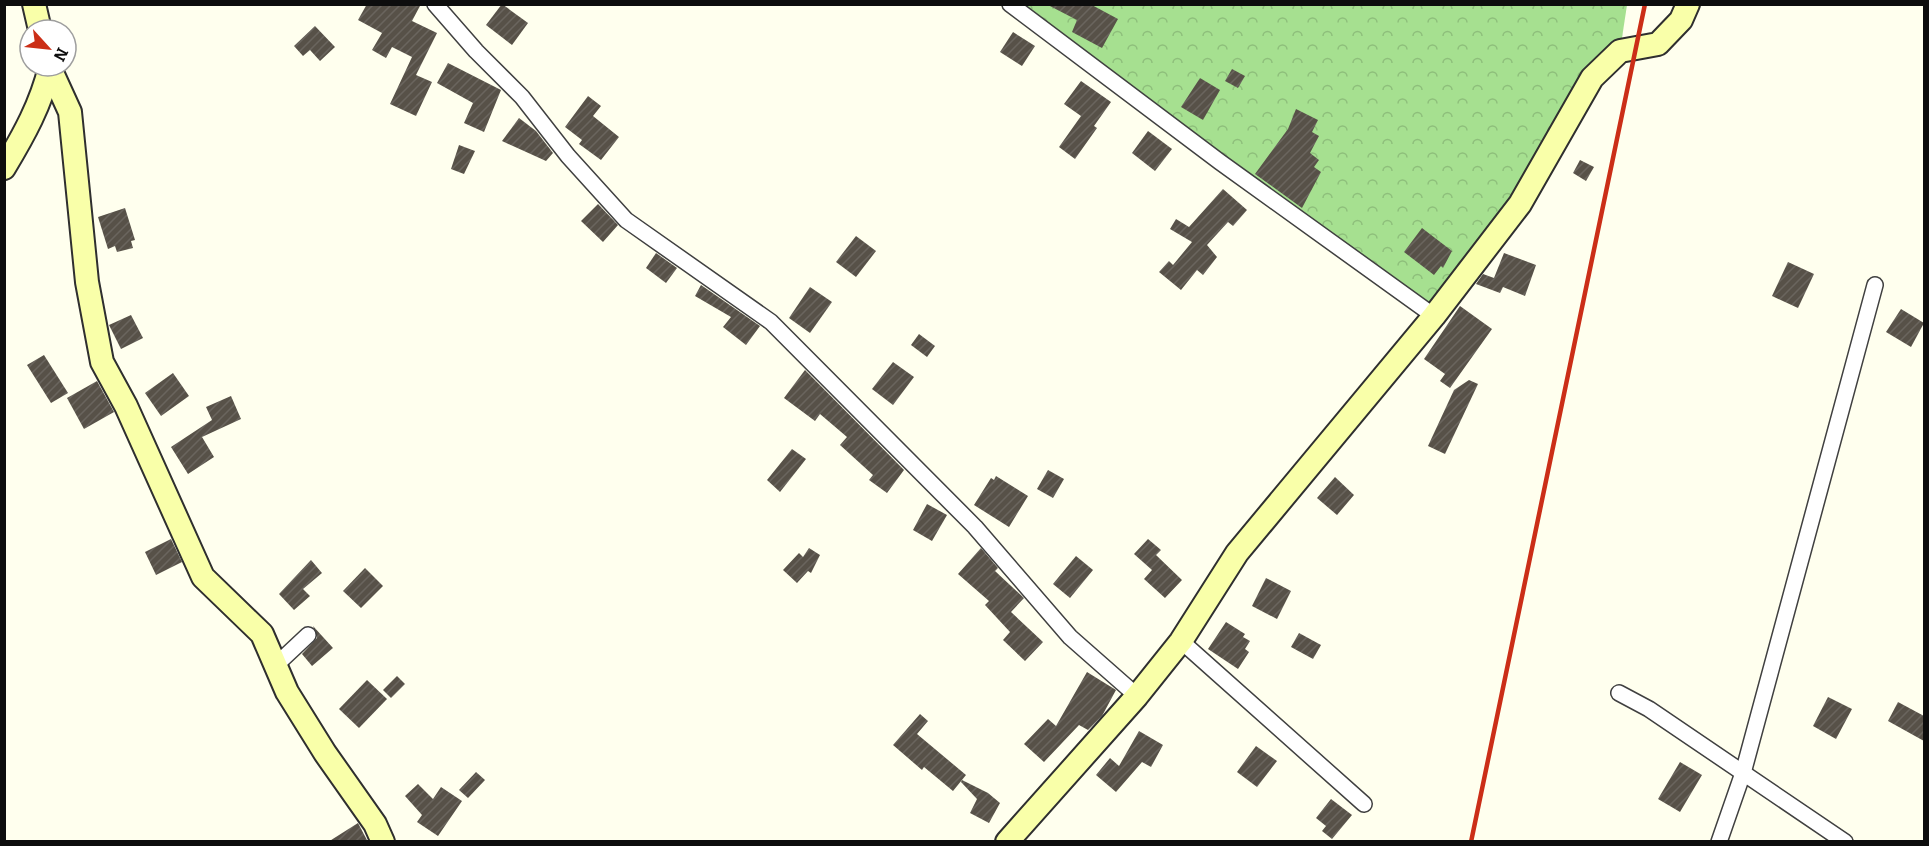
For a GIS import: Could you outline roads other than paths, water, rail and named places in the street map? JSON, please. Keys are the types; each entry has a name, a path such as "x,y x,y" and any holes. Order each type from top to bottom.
{"street":[{"path":"435,4 476,51 522,97 568,156 626,220 771,322 975,527 1070,637 1137,696"},
{"path":"1010,4 1220,162 1434,316"},
{"path":"1007,842 1137,696 1181,641 1237,554 1434,316 1520,204 1592,78 1620,51 1658,44 1681,20 1688,4"},
{"path":"4,168 26,131 43,94 46,78"},
{"path":"54,78 70,112 87,282 102,362 126,406 203,577 262,634 287,692 375,824 383,842"},
{"path":"1719,842 1743,773 1875,285"},
{"path":"276,665 308,635"},
{"path":"1181,641 1364,804"},
{"path":"1619,693 1649,709 1845,842"}],"railway":[{"path":"1471,842 1645,4"}]}
